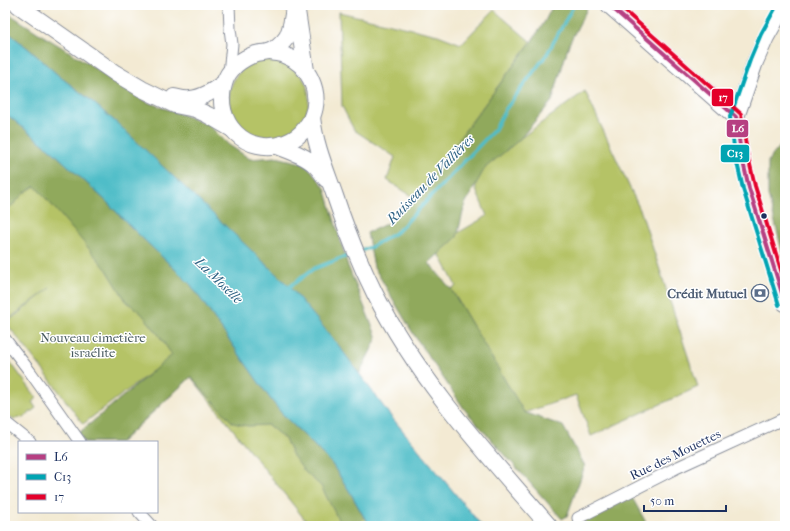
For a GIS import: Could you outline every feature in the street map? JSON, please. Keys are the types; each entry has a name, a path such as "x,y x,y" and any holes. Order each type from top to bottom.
{"main road":[{"path":"18,5 115,73 152,94 175,105 194,109 208,115 232,129 241,138 252,144 264,147 277,146 292,141 304,131 312,117 316,101 314,85 306,71 296,61 284,54 270,52 258,53 247,57 237,64 227,78 208,94 189,99 152,94"},
{"path":"270,52 286,39 292,26 295,5"},
{"path":"295,5 300,26 306,71"},
{"path":"609,5 736,117"},
{"path":"784,5 766,37 755,62 736,117 741,153 749,188 785,303"},
{"path":"227,78 221,99 224,115 232,129"},
{"path":"312,117 315,139 347,231 375,294 419,367 448,406 467,431 549,526"},
{"path":"277,146 290,150 316,166 332,187"}],"street":[{"path":"227,78 232,44 229,5"},
{"path":"5,339 79,441"},
{"name":"Rue des Mouettes","path":"578,518 676,468 785,418"},
{"path":"5,422 29,441"},
{"path":"140,513 152,526"}],"green space":[{"path":"553,5 589,5 569,44 552,101 519,140 485,168 465,204 457,237 429,263 451,289 524,412 563,426 585,466 567,516 562,519 465,410 414,335 374,267 367,233 388,223 415,198 531,42 545,21"},
{"path":"494,10 531,42 415,198 387,180 395,157 354,130 342,106 339,12 438,35 461,44"},
{"path":"5,11 147,102 208,124 229,145 250,159 276,157 306,164 325,188 348,266 377,338 359,374 310,312 118,124 5,30"},
{"path":"269,59 284,62 297,71 306,84 309,99 306,114 297,127 284,136 269,139 254,136 241,127 232,114 229,99 232,84 241,71 254,62"},
{"path":"585,91 641,212 698,387 591,436 576,395 524,413 451,289 456,286 435,246 487,216 476,190 475,174 503,151"},
{"name":"Nouveau cimetière israélite","path":"5,113 52,151 105,200 191,285 269,397 350,492 364,517 371,526 310,526 191,377 122,441 83,441 79,433 162,364 83,424 6,323 50,288 5,322"},
{"path":"5,113 52,151 105,200 191,285 283,415 332,464 364,517 357,526 340,523 321,486 305,472 293,456 285,439 268,425 248,426 233,423 191,377 121,441 84,441 79,433 172,355 142,314 126,301 107,270 35,186 24,193 13,205 5,209"},
{"path":"785,140 785,262 768,195 768,161"},
{"path":"5,355 37,398 32,402 36,408 23,418 18,417 14,420 5,413"},
{"path":"629,492 648,526 577,526"}],"water":[{"name":"La Moselle","path":"5,30 118,124 290,287 339,346 389,414 482,526 371,526 332,464 283,415 191,285 105,200 52,151 5,113"}],"waterway":[{"name":"Ruisseau de Vallières","path":"360,251 371,247 398,231 495,129 505,110 547,54 574,5"},
{"name":"Ruisseau de Vallières","path":"288,288 313,269 352,254"}],"transit line":[{"name":"L6","path":"609,5 736,117 741,153 749,188 785,303"},
{"name":"17","path":"618,5 741,114 747,152 755,186 785,283"},
{"name":"C13","path":"777,5 761,34 750,60 730,117 735,154 743,189 779,305"}],"place":[{"name":"Crédit Mutuel","path":"760,293"}]}
